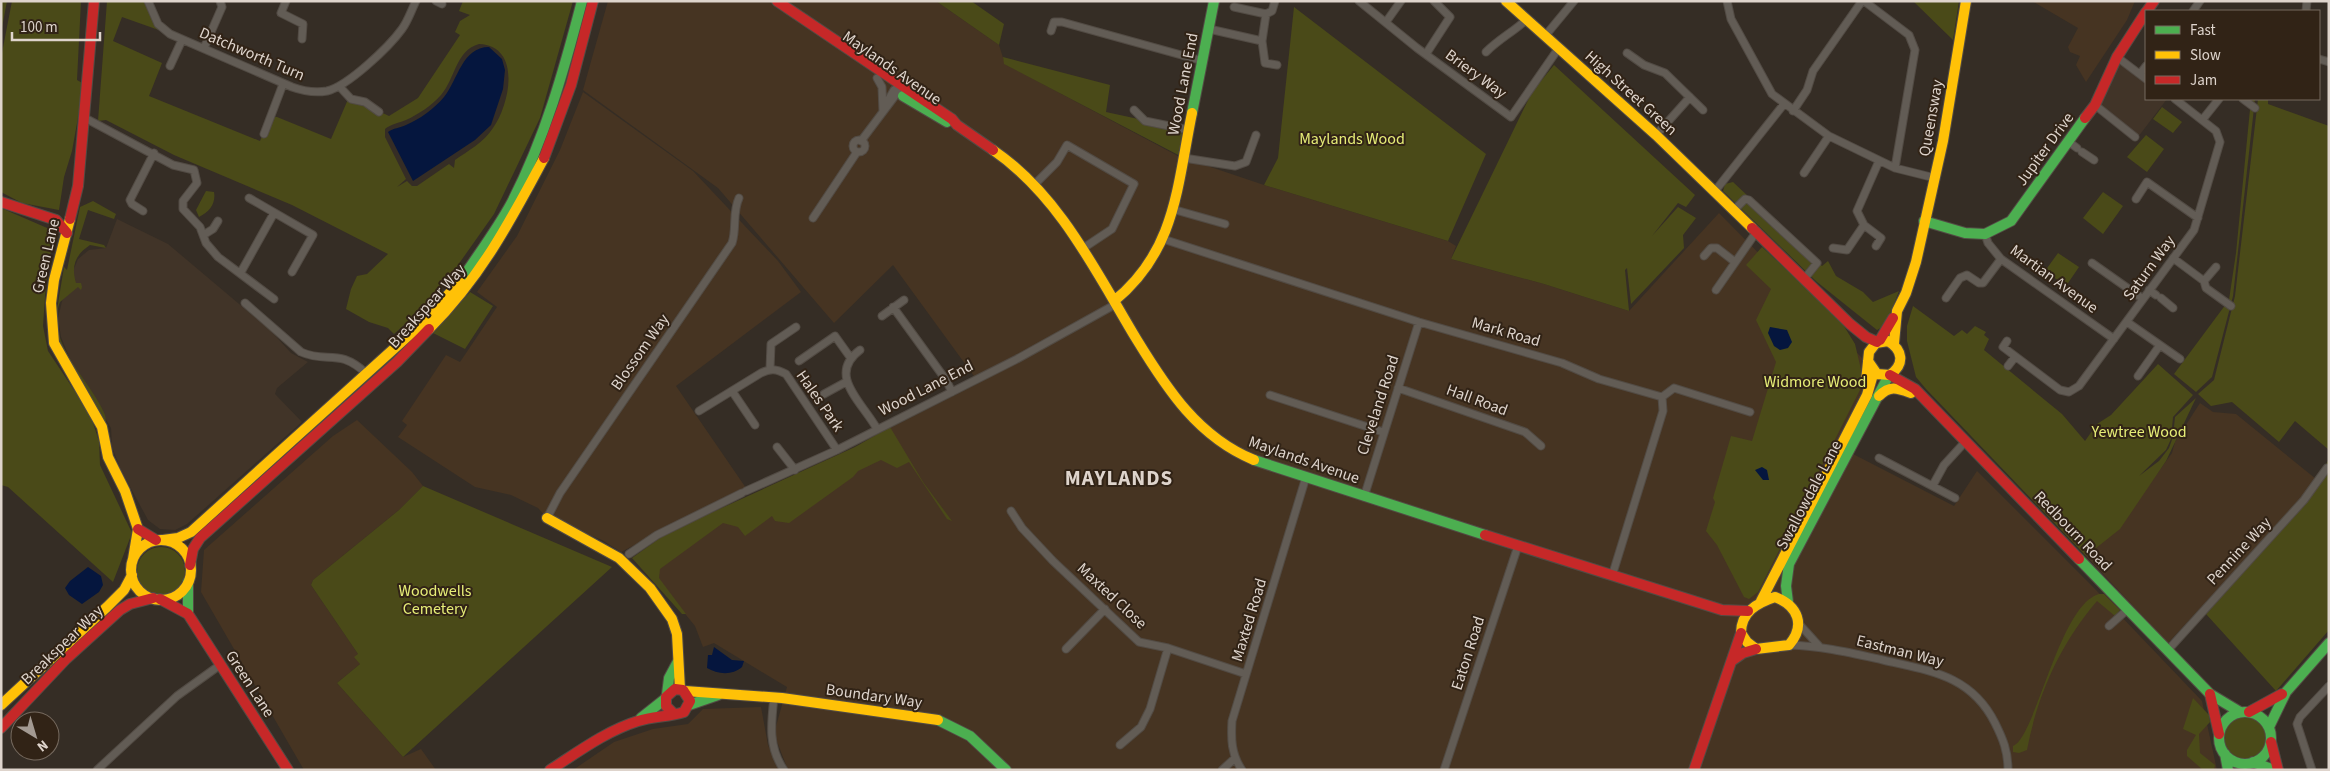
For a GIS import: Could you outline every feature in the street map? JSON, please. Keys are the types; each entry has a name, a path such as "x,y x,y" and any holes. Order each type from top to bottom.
{"main road":[{"name":"Green Lane","path":"94,1 78,186 54,280 51,303 54,343 102,427 108,457 124,491 138,529 133,559"},
{"name":"Breakspear Way","path":"160,540 178,538 191,532 418,327 459,283 510,203 550,117 582,1"},
{"name":"Breakspear Way","path":"190,565 193,549 200,538 397,362 441,317 486,260 520,207 547,152 571,85 593,1"},
{"name":"Maylands Avenue","path":"777,1 867,61 939,119 957,125 1002,155 1035,184 1082,248 1165,386 1198,425 1225,446 1248,459 1612,576 1722,610 1748,612"},
{"name":"Wood Lane End","path":"1115,303 1147,270 1163,240 1184,158 1214,1"},
{"name":"High Street Green","path":"1506,1 1656,135 1757,231 1850,324 1866,337 1881,338"},
{"name":"Queensway","path":"1894,343 1897,311 1902,288 1920,238 1935,178 1966,1"},
{"name":"Jupiter Drive","path":"1985,234 2011,221 2076,147 2118,57 2145,15"},
{"name":"Maylands Avenue","path":"815,28 876,77 928,103 952,119 957,125"},
{"path":"867,61 866,65 876,77"},
{"path":"928,103 939,119"},
{"path":"1,202 56,220 67,233"},
{"path":"56,220 72,212"},
{"path":"1924,221 1965,233 1985,234"},
{"name":"High Street Green","path":"1837,310 1866,331 1874,333 1881,338"},
{"name":"Queensway","path":"1881,338 1897,311"},
{"name":"Queensway","path":"1897,311 1901,356"},
{"name":"High Street Green","path":"1850,324 1861,341 1868,360"},
{"path":"1881,338 1894,343 1901,356 1898,368 1890,375 1882,376 1874,371 1868,360 1870,348 1881,338"},
{"name":"Redbourn Road","path":"1901,356 1915,389 1923,398 2127,610 2210,694 2245,712"},
{"name":"Swallowdale Lane","path":"1843,440 1864,390 1868,360"},
{"name":"Swallowdale Lane","path":"1761,601 1868,394 1874,371"},
{"name":"Redbourn Road","path":"1890,375 1915,389"},
{"name":"Swallowdale Lane","path":"1788,602 1786,586 1789,564 1890,375"},
{"name":"Swallowdale Lane","path":"1872,406 1878,396 1891,387 1905,389 1943,419"},
{"path":"546,518 603,547 637,573 672,619 679,642 683,690 690,698 689,705 684,712 639,720 591,743 550,770"},
{"path":"138,529 160,540 171,541 184,550 190,565 188,614"},
{"path":"160,540 147,544 133,559 132,575 137,587 157,599 176,595 188,582"},
{"name":"Breakspear Way","path":"20,690 123,591 132,575"},
{"path":"1694,770 1748,612 1761,601 1775,597 1788,602 1800,625 1799,632 1789,645 1756,649 1743,653 1733,660"},
{"name":"Green Lane","path":"157,599 188,614 288,770"},
{"name":"Breakspear Way","path":"17,711 66,659 120,610 130,604 157,599"},
{"name":"Maylands Avenue","path":"1722,610 1741,630"},
{"path":"1741,630 1747,642 1756,649"},
{"path":"2225,754 2240,763 2276,770 2269,727 2272,714 2283,694 2329,643"},
{"path":"674,713 666,706 666,697 669,678 679,660"},
{"path":"1,705 20,690"},
{"path":"1,712 20,690"},
{"path":"639,720 666,697 670,691 683,690"},
{"name":"Boundary Way","path":"683,690 774,697 944,721 966,732 980,742 1006,770"},
{"name":"Boundary Way","path":"689,705 721,694"},
{"name":"Redbourn Road","path":"2210,694 2220,734"},
{"path":"2228,770 2225,754 2221,748 2220,734 2226,720 2283,694"},
{"path":"2245,712 2263,718 2269,727"},
{"name":"Breakspear Way","path":"1,728 10,718"},
{"path":"1,733 10,721"},
{"path":"2250,765 2265,755 2271,742"}],"street":[{"name":"Datchworth Turn","path":"148,1 158,24 170,34 283,84 314,92 339,86 396,36 416,1"},
{"path":"204,48 222,7 220,1"},
{"path":"286,1 281,13 303,24 302,39"},
{"path":"1234,7 1266,14 1272,11 1275,1"},
{"name":"Briery Way","path":"1359,1 1426,54 1512,117 1558,49"},
{"path":"1386,22 1401,1"},
{"path":"1426,54 1450,17 1434,1"},
{"path":"1545,36 1574,1"},
{"path":"1727,1 1732,20 1772,94 1829,136 1895,168 1935,178"},
{"path":"1793,111 1807,90 1813,71 1863,1 1909,35 1915,50 1895,168"},
{"path":"1266,14 1262,41 1265,63 1277,65"},
{"path":"1486,52 1501,37 1511,33 1526,20"},
{"path":"1051,31 1054,22 1062,22 1203,61"},
{"path":"1209,29 1262,41"},
{"path":"170,66 182,40"},
{"path":"1627,53 1644,65 1665,73 1703,110"},
{"path":"2118,57 2143,76"},
{"path":"876,77 882,87 883,111"},
{"path":"264,134 283,84"},
{"path":"339,86 351,99 365,102 379,112"},
{"path":"813,218 857,152 864,148 861,141 899,88"},
{"path":"1656,135 1690,97"},
{"name":"Saturn Way","path":"2007,341 2003,347 2015,357 2060,390 2069,392 2079,386 2194,230 2220,142 2216,131 2175,100"},
{"path":"2203,120 2218,100"},
{"path":"2244,100 2255,108"},
{"path":"1715,191 1784,104"},
{"path":"2095,105 2136,137"},
{"path":"1134,110 1145,121 1189,130"},
{"path":"85,118 154,153 173,165 194,170 197,183 182,201 183,209 204,234 206,244 218,256 241,272 251,284 274,299"},
{"path":"1184,158 1235,166 1246,162 1256,135"},
{"path":"1804,173 1829,136"},
{"path":"1035,184 1057,162 1067,145 1134,184 1112,229 1082,248"},
{"path":"2076,147 2094,160"},
{"path":"143,211 132,204 130,200 154,153"},
{"path":"1876,246 1881,238 1864,225 1857,211 1879,161"},
{"path":"2136,199 2147,182 2198,218"},
{"path":"249,198 313,235 292,272"},
{"name":"Blossom Way","path":"546,518 560,493 732,243 735,234 734,217 739,198"},
{"path":"1734,210 1745,199 1749,200 1818,263 1805,278"},
{"path":"1172,209 1224,224"},
{"path":"241,272 274,213"},
{"path":"204,234 213,229 218,221"},
{"path":"1834,248 1847,250 1864,225"},
{"path":"1716,290 1757,231"},
{"name":"Martian Avenue","path":"1985,234 1988,244 2001,258 2114,339"},
{"name":"Mark Road","path":"1163,240 1419,322 1562,363 1599,379 1662,397"},
{"path":"1704,256 1711,248 1717,248 1735,262"},
{"path":"1946,298 1960,278 1966,275 1979,283 1983,283 2001,258"},
{"path":"2173,258 2204,281 2206,288 2231,306"},
{"path":"2092,264 2143,299"},
{"path":"2204,281 2216,267"},
{"path":"2150,290 2173,308"},
{"path":"882,316 904,300"},
{"path":"245,303 301,352 308,355 335,356 348,360 367,374"},
{"name":"Wood Lane End","path":"629,554 657,535 744,492 837,450 952,392 1115,303"},
{"path":"894,308 946,380 952,392"},
{"name":"Cleveland Road","path":"1364,497 1419,322"},
{"path":"2127,322 2180,359"},
{"path":"770,369 771,344 796,327"},
{"path":"799,361 835,336 850,357"},
{"path":"2138,376 2160,345"},
{"path":"860,350 850,357 846,364 846,382 877,429"},
{"path":"2008,366 2015,357"},
{"name":"Hales Park","path":"699,411 770,369 786,374 837,450"},
{"path":"824,394 846,382"},
{"name":"Hall Road","path":"1398,388 1525,432 1541,446"},
{"path":"1612,576 1663,411 1662,397 1674,388 1750,412"},
{"path":"732,391 755,426"},
{"path":"1270,394 1383,432"},
{"path":"1933,485 1944,464 1966,442"},
{"path":"778,447 794,470"},
{"path":"1880,458 1955,498"},
{"name":"Pennine Way","path":"2168,650 2304,500 2327,468"},
{"name":"Maxted Road","path":"1242,770 1234,759 1231,740 1232,721 1306,477"},
{"name":"Maxted Close","path":"1011,511 1022,528 1139,642 1168,648 1246,674"},
{"name":"Eaton Road","path":"1444,770 1518,546"},
{"path":"1066,649 1105,609"},
{"path":"2109,626 2127,610"},
{"path":"1800,625 1819,646"},
{"name":"Eastman Way","path":"1789,645 1819,646 1931,671 1957,681 1984,704 1992,717 2005,743 2008,770"},
{"path":"1120,745 1142,726 1150,709 1168,648"},
{"path":"97,770 177,696 220,665"},
{"path":"2312,770 2298,724 2300,717 2329,686"},
{"path":"774,697 771,735 774,752 784,770"},
{"path":"1222,770 1234,759"}],"shaded area":[{"path":"608,1 936,1 999,45 1005,64 1178,156 1264,185 1448,241 1456,246 1451,259 1544,284 1629,311 1719,213 1862,358 1879,405 1853,454 1954,506 1977,471 2095,589 2202,701 2217,770 788,770 776,739 775,730 787,687 714,643 703,647 695,626 652,573 722,522 892,427 979,383 893,265 834,323 718,188 583,90"},
{"path":"2032,1 2135,1 2127,20 2086,82 2076,65 2080,56 2070,52 2068,47 2078,28"},
{"path":"2119,63 2145,82 2145,100 2166,100 2138,137 2095,106"},
{"path":"583,92 693,171 778,261 801,292 676,386 746,488 621,552 602,540 547,518 538,508 511,495 475,487 398,437 407,425 402,421 446,355 460,362 497,307 477,292 517,236 560,150"},
{"path":"117,219 168,244 270,330 291,353 308,362 277,388 275,394 302,422 187,524 175,530 160,529 148,520 121,470 112,447 111,428 72,364 61,337 58,318 64,293 78,259 89,250 106,248"},
{"path":"2200,403 2213,412 2236,414 2316,479 2302,498 2168,643 2086,556 2151,482 2172,453 2175,442"},
{"path":"357,420 412,472 423,486 399,510 313,580 311,585 358,654 360,664 337,683 403,757 421,749 436,770 304,770 201,592 204,550 333,436"},
{"path":"761,707 768,745 779,770 573,770 614,742 653,729 688,724 703,709"}],"green space":[{"path":"1,1 7,1 1,33"},
{"path":"12,1 81,1 77,80 84,84 72,151 64,177 59,210 22,203 1,192 1,58"},
{"path":"107,1 148,1 152,13 170,34 122,17 113,41 162,63 149,96 260,141 270,117 277,117 331,139 349,97 389,116 418,98 460,35 455,32 460,21 470,15 459,11 463,1 573,1 540,118 494,214 446,282 394,334 388,328 369,322 346,309 351,289 357,276 367,274 388,254 292,205 174,155 106,120 98,121","holes":["479,44 493,47 502,55 507,65 508,78 504,105 493,128 480,142 455,160 454,168 449,164 417,186 412,186 407,181 397,187 406,179 385,137 385,129 416,115 437,99 446,88 465,52 471,47"]},
{"path":"936,1 971,1 1004,24 999,45"},
{"path":"1913,1 1959,1 1953,40"},
{"name":"Maylands Wood","path":"1294,7 1486,154 1448,241 1264,185 1278,158"},
{"path":"1003,57 1110,85 1106,112 1189,130 1184,158 1004,64"},
{"path":"1554,65 1695,195 1686,207 1678,203 1652,236 1678,207 1696,218 1683,235 1684,248 1631,304 1627,268 1625,270 1629,311 1544,284 1451,259 1532,92"},
{"path":"2251,100 2255,100 2233,296 2212,377 2196,392 2174,374 2229,300 2236,253"},
{"path":"2258,100 2268,100 2268,104 2329,126 2329,450 2295,421 2279,442 2232,402 2211,406 2198,394 2214,380 2235,296"},
{"path":"2162,107 2182,122 2173,133 2153,119"},
{"path":"2146,135 2164,149 2147,172 2127,157"},
{"path":"1733,182 1822,266 1828,261 1836,276 1863,292 1873,302 1899,291 1886,325 1877,330 1817,282 1723,191 1725,184"},
{"path":"206,191 214,192 214,200 209,210 199,217 196,210"},
{"path":"2103,192 2123,206 2103,234 2083,218"},
{"path":"93,201 116,214 114,219 88,210 79,239 104,245 106,248 90,245 78,257 74,271 76,283 81,283 81,290 78,287 60,302 57,317 58,332 64,347 105,415 107,430 66,365 54,328 64,267 67,270 80,207"},
{"path":"1,208 54,231 46,283 43,326 48,351 90,414 99,441 100,465 132,533 113,582 8,487 1,485"},
{"name":"Widmore Wood","path":"1762,247 1839,318 1855,344 1864,382 1758,592 1749,599 1744,597 1717,545 1706,531 1715,502 1713,498 1731,436 1752,441 1776,362 1756,320 1771,289 1746,265"},
{"path":"2058,253 2079,267 2066,286 2045,271"},
{"path":"470,292 493,306 465,349 433,333"},
{"name":"Yewtree Wood","path":"1913,306 1954,336 1962,330 1967,334 1975,326 1986,332 1984,335 1989,339 1984,350 2062,414 2085,441 2097,424 2111,415 2158,364 2193,395 2173,417 2171,439 2166,450 2139,476 2159,461 2169,448 2173,437 2175,417 2196,398 2166,461 2120,529 2086,556 1926,389 1916,377 1907,341 1907,326"},
{"path":"890,427 923,482 952,521 947,519 909,462 897,468 881,460 858,471 853,477 789,523 775,521 772,516 745,536 738,527 723,523 660,569 659,578 686,614 682,614 632,558 667,533 855,447"},
{"path":"2329,459 2329,630 2276,691 2206,614 2306,502 2319,485 2316,481"},
{"name":"Woodwells Cemetery","path":"423,486 612,567 403,757 337,683 360,664 354,657 358,654 311,585 313,580 399,510"},
{"path":"161,547 170,549 178,554 183,562 185,571 183,580 178,588 170,593 161,595 152,593 144,588 139,580 137,571 139,562 144,554 152,549"},
{"path":"2099,594 2104,594 2120,610 2115,616 2097,601 2084,618 2061,653 2052,671 2037,710 2027,750 2019,753 2013,752 2013,746 2022,737 2031,720 2060,645 2072,621 2085,603"},
{"path":"2193,698 2209,715 2210,722 2199,734 2200,753 2215,765 2214,770 2203,770 2187,756 2187,750 2196,735 2183,729"},
{"path":"2242,716 2250,716 2262,722 2268,738 2262,754 2250,760 2242,760 2230,754 2224,742 2224,734 2230,722"}],"water":[{"path":"489,47 502,59 505,70 503,89 491,125 475,140 413,181 388,132 411,123 431,110 449,90 467,58 480,48"},
{"path":"1770,327 1787,330 1792,342 1788,348 1780,350 1774,346 1768,333"},
{"path":"1762,467 1767,470 1769,480 1763,480 1755,470"},
{"path":"88,567 101,576 103,585 99,592 82,604 69,595 65,588 70,581"},
{"path":"714,647 732,660 744,661 742,667 729,673 715,672 707,668 708,655 712,655"}],"traffic: fast":[{"path":"460,282 500,223 524,178 553,103 582,1"},
{"path":"1192,113 1214,1"},
{"path":"903,96 947,122"},
{"path":"1924,221 1965,233 1985,234 2011,221 2085,118"},
{"path":"1788,602 1786,586 1789,564 1889,375"},
{"path":"1254,460 1485,535"},
{"path":"2079,559 2210,694 2240,712"},
{"path":"188,582 188,614"},
{"path":"2269,727 2286,692 2329,643"},
{"path":"667,694 669,678 677,663"},
{"path":"689,705 718,695"},
{"path":"641,718 665,699"},
{"path":"2245,712 2255,714 2263,720 2269,728 2271,738 2269,748 2263,756 2255,762 2245,764 2235,762 2227,756 2221,748 2219,738 2221,728 2227,720 2235,714 2245,712"},
{"path":"938,720 970,736 1006,770"},
{"path":"2225,754 2228,770"},
{"path":"2253,762 2274,770"}],"traffic: slow":[{"path":"1506,1 1656,135 1752,228"},
{"path":"1894,343 1897,311 1906,293 1916,262 1943,141 1966,1"},
{"path":"1114,301 1135,282 1150,261 1162,239 1171,216 1177,191 1192,113"},
{"path":"993,150 1017,169 1057,212 1091,262 1148,358 1186,410 1216,438 1254,460"},
{"path":"429,329 464,290 479,269 519,205 544,158"},
{"path":"70,219 54,280 51,303 54,343 102,427 108,457 125,491 138,529 133,559"},
{"path":"163,540 178,538 191,532 418,327 460,282"},
{"path":"1866,381 1869,352 1876,343 1888,341 1897,349 1900,357 1898,366 1890,375 1877,374 1868,361"},
{"path":"1761,601 1867,395 1874,371"},
{"path":"1879,396 1887,390 1894,388 1911,393"},
{"path":"547,518 619,558 650,588 672,619 677,634 680,689"},
{"path":"161,540 177,545 182,549 186,554 191,570 186,586 182,591 177,595 161,600 145,595 140,591 136,586 131,570 136,554 140,549 145,545 161,540"},
{"path":"1,705 107,607 124,590 132,575"},
{"path":"1775,597 1789,605 1794,611 1798,623 1797,630 1789,645 1756,649 1747,642 1741,633 1744,619 1756,605 1775,597"},
{"path":"685,691 782,698 938,720"}],"traffic: jam":[{"path":"70,219 78,186 94,1"},
{"path":"544,158 571,85 593,1"},
{"path":"777,1 952,119 957,125 993,150"},
{"path":"2148,10 2154,1"},
{"path":"2085,118 2095,105 2117,57 2145,14"},
{"path":"1,202 56,220 67,233"},
{"path":"1752,228 1850,324 1866,337 1877,342"},
{"path":"1880,340 1893,318"},
{"path":"190,565 193,549 200,538 397,362 429,329"},
{"path":"1890,375 1915,389 2079,559"},
{"path":"138,529 156,540"},
{"path":"1485,535 1722,610 1748,611"},
{"path":"1,728 66,659 120,610 130,604 153,598"},
{"path":"160,599 188,614 288,770"},
{"path":"1694,770 1741,633"},
{"path":"1733,660 1743,653 1756,649"},
{"path":"550,770 592,742 626,725 644,719 684,712 690,701 683,690 675,689 666,697 666,706 673,713"},
{"path":"2210,694 2219,734"},
{"path":"2249,712 2282,694"},
{"path":"2271,742 2278,770"}],"district":[{"name":"MAYLANDS","path":"1119,478"}]}
